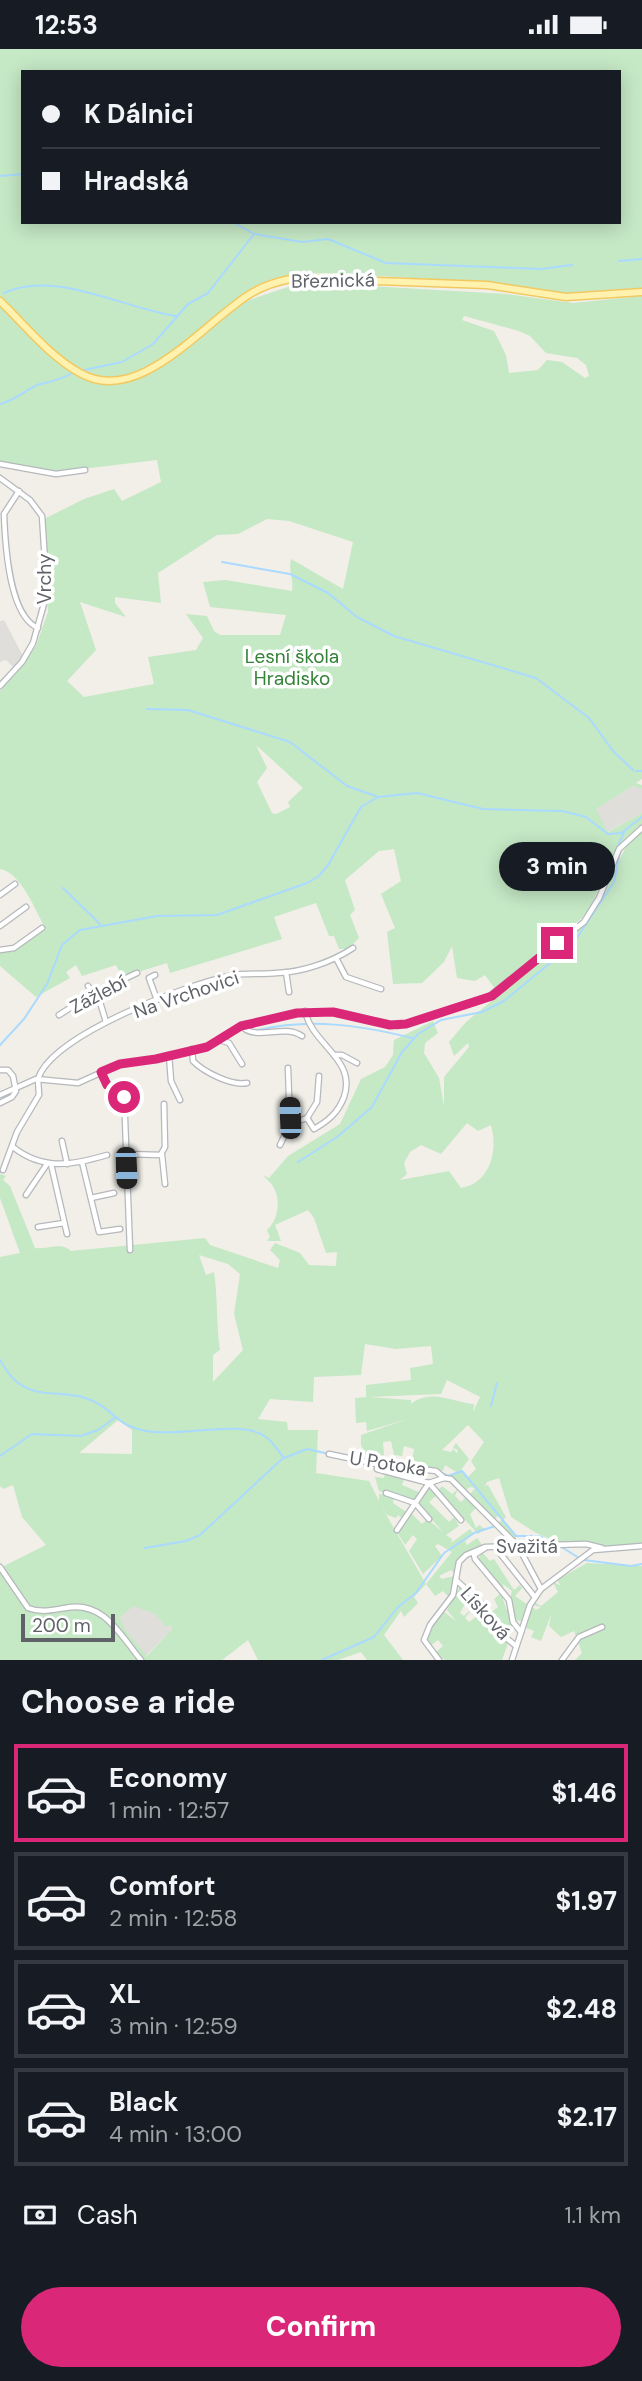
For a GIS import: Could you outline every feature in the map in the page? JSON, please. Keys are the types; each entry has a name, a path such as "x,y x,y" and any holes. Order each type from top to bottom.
{"main road":[{"name":"Březnická","path":"0,301 67,365 88,377 108,382 144,373 248,295 269,285 295,278 450,283 572,297 642,292"}],"street":[{"path":"0,464 56,474 85,470"},
{"name":"Vrchy","path":"0,478 37,508 43,522 47,593 38,628 22,662 0,686"},
{"path":"19,491 4,514 13,587 25,620 38,628"},
{"path":"0,1095 38,1079 73,1083 120,1064 209,1047 241,1026 305,1011 347,1014 398,1025 495,994 583,922 599,898 619,849 642,828"},
{"path":"0,895 15,884"},
{"path":"0,926 26,907"},
{"path":"0,950 14,948 42,928"},
{"name":"Na Vrchovici","path":"38,1079 42,1071 69,1044 106,1022 157,1000 225,977 286,972 336,958 354,948"},
{"path":"336,958 346,977 381,989"},
{"path":"286,972 289,992"},
{"name":"Zážlebí","path":"60,1015 94,993 137,973"},
{"path":"155,975 149,978 157,1000"},
{"path":"88,986 94,993 106,1022"},
{"path":"305,1011 310,1025 344,1068 347,1079 341,1105 331,1118 314,1129 307,1118"},
{"path":"241,1026 253,1032 292,1030 302,1036"},
{"path":"220,1040 229,1043 242,1064"},
{"path":"192,1049 193,1061 198,1066 234,1084 247,1083"},
{"path":"334,1055 339,1054 357,1063"},
{"path":"169,1055 171,1081 180,1100"},
{"path":"280,1145 290,1124 288,1068"},
{"path":"0,1070 8,1070 16,1087 12,1097 0,1103"},
{"path":"101,1072 107,1085 124,1093 130,1251"},
{"path":"290,1124 307,1118 317,1103 319,1076"},
{"path":"3,1170 17,1132 39,1095 38,1079"},
{"path":"160,1154 165,1147 164,1104"},
{"path":"62,1141 67,1164"},
{"path":"13,1147 34,1161 49,1164 82,1162 107,1155"},
{"path":"125,1154 160,1154 164,1157 165,1184"},
{"path":"82,1162 99,1232 120,1229"},
{"path":"26,1195 49,1164"},
{"path":"49,1164 67,1234"},
{"path":"91,1198 114,1193"},
{"path":"38,1227 64,1223"},
{"name":"U Potoka","path":"329,1454 377,1464 436,1471 444,1478"},
{"path":"377,1469 429,1483 444,1478 451,1479 518,1546 541,1589"},
{"path":"397,1530 429,1483"},
{"path":"429,1483 461,1520"},
{"path":"386,1493 415,1503 429,1519"},
{"path":"518,1537 518,1546"},
{"name":"Svažitá","path":"439,1660 424,1640 430,1625 453,1595 458,1562 466,1555 485,1547 560,1547 586,1544 602,1548 642,1546"},
{"path":"485,1547 474,1555 475,1559 509,1600 513,1622 521,1632"},
{"path":"495,1547 534,1596"},
{"path":"512,1660 534,1596 602,1548"},
{"path":"0,1566 28,1608 47,1611 78,1607 100,1612 141,1660"},
{"name":"Lísková","path":"455,1579 481,1603 505,1637 516,1646"},
{"path":"562,1660 579,1637 602,1627"}],"shaded area":[{"path":"4,620 23,656 14,668 6,660 0,662 0,621"},
{"path":"633,786 642,789 642,813 607,832 596,809"},
{"path":"132,1605 155,1614 166,1627 171,1625 172,1629 146,1656 126,1631 119,1617"}],"green space":[{"name":"Lesní škola Hradisko","path":"0,49 642,49 642,289 563,294 483,282 325,273 294,274 251,288 175,349 178,353 246,301 288,287 316,283 507,294 573,303 642,296 642,779 636,783 642,785 642,789 633,786 596,809 608,832 642,813 642,825 616,848 588,913 495,989 485,975 475,981 457,978 452,946 444,962 422,983 393,984 387,932 395,928 381,894 401,881 394,849 379,851 345,880 355,910 350,915 359,938 348,949 339,949 334,936 329,936 316,903 274,917 282,939 170,973 167,963 122,977 116,965 82,976 76,965 66,972 70,978 36,997 0,966 0,952 12,952 46,929 33,903 15,877 0,869 0,691 36,646 48,612 44,519 84,499 114,489 122,501 161,482 157,460 57,472 0,466","holes":["464,316 519,331 530,336 546,353 577,358 586,365 589,376 585,378 562,362 547,360 538,370 509,373 506,355 494,331 462,320","267,519 289,521 353,542 343,589 291,559 292,591 225,580 203,582 210,607 286,615 280,635 220,635 214,631 207,616 186,614 203,638 196,650 148,657 154,684 84,697 67,681 96,650 80,602 126,617 115,603 115,597 161,603 158,573 217,535 238,534","256,745 303,788 288,802 290,807 276,814 272,813 257,782 267,768"]},
{"path":"642,832 642,1543 617,1548 564,1545 536,1533 511,1517 499,1478 487,1482 485,1486 488,1485 506,1517 503,1520 516,1536 516,1543 497,1525 502,1519 498,1516 492,1522 468,1497 475,1488 470,1487 463,1492 449,1476 456,1472 445,1465 443,1471 412,1463 414,1449 404,1446 402,1456 394,1455 391,1441 383,1442 384,1455 367,1457 361,1445 361,1435 408,1419 367,1431 366,1422 356,1423 355,1398 366,1397 366,1385 411,1380 410,1368 433,1364 431,1346 396,1349 365,1344 361,1375 314,1377 313,1402 270,1399 258,1419 287,1422 288,1430 318,1430 316,1473 369,1481 379,1501 379,1494 394,1497 393,1503 408,1513 403,1519 398,1515 396,1518 387,1515 380,1504 426,1584 414,1597 418,1603 404,1617 401,1611 384,1635 403,1660 367,1660 361,1652 338,1660 258,1660 248,1640 222,1660 0,1660 0,1568 46,1545 22,1517 13,1485 3,1489 0,1486 0,1257 20,1253 0,1198 0,1174 6,1176 3,1180 10,1186 35,1248 59,1246 71,1251 205,1238 210,1245 278,1268 280,1260 270,1250 275,1243 300,1253 309,1265 336,1266 337,1252 326,1253 314,1218 308,1210 275,1225 281,1241 267,1241 270,1237 267,1230 274,1221 278,1205 272,1184 263,1175 269,1178 288,1156 340,1124 361,1079 385,1067 393,1055 394,1040 433,1021 438,1033 425,1043 424,1053 439,1078 444,1106 444,1077 469,1047 468,1043 454,1056 449,1042 466,1022 587,922 627,845","holes":["467,1123 478,1131 491,1125 493,1145 490,1164 479,1180 471,1185 461,1188 449,1171 400,1180 407,1174 404,1163 410,1152 421,1145 441,1154","199,1255 228,1264 240,1274 234,1314 243,1350 213,1382 213,1355 220,1350 214,1272 206,1275","447,1380 480,1397 473,1412 474,1404 441,1397 426,1397 411,1404 411,1400 369,1397 441,1394","118,1420 132,1430 132,1454 79,1453","468,1425 484,1442 471,1461 476,1469 468,1477 461,1470 469,1459 456,1443 453,1448 458,1450 457,1453 453,1449 451,1452 442,1450","133,1606 155,1614 166,1627 171,1625 172,1629 147,1656 126,1631 120,1617"]},
{"path":"385,1471 405,1476 402,1485 421,1493 415,1502 379,1491 375,1477 384,1478"},
{"path":"439,1482 433,1486 438,1490 442,1486 452,1494 458,1489 455,1496 461,1502 466,1497 476,1508 470,1514 476,1528 479,1525 485,1529 478,1534 442,1495 438,1494 429,1502 449,1522 454,1517 459,1526 446,1535 452,1539 451,1543 470,1529 474,1534 465,1541 467,1545 477,1538 483,1546 459,1559 454,1573 451,1570 439,1576 442,1579 454,1576 450,1598 443,1591 435,1596 426,1584 452,1552 438,1544 435,1546 442,1556 423,1574 409,1551 417,1539 413,1535 405,1545 397,1532 410,1512 422,1524 427,1519 443,1532 417,1503 429,1485"},
{"path":"482,1552 490,1561 494,1559 514,1590 520,1585 522,1588 515,1596 528,1605 521,1621 514,1620 509,1640 490,1613 498,1607 494,1599 501,1593 507,1611 512,1591 503,1584 504,1592 478,1560"},
{"path":"587,1563 642,1566 642,1660 575,1660 582,1653 574,1631 561,1637 549,1626 551,1615 541,1641 531,1637 534,1631 524,1627 532,1607 536,1610 541,1607 533,1605 534,1602 541,1606 558,1592 553,1582 561,1586 557,1580"},
{"path":"460,1586 464,1591 459,1597 464,1602 470,1596 473,1600 465,1604 460,1613 464,1616 477,1603 465,1618 469,1622 483,1612 508,1643 502,1660 445,1660 435,1653 443,1646 438,1640 430,1646 425,1639 443,1611 456,1621 447,1610"}],"waterway":[{"path":"0,176 21,174"},
{"path":"236,224 254,234"},
{"path":"84,370 122,362 153,344 188,304 208,293 254,234 302,242 328,239 386,263 541,269 572,265"},
{"path":"619,261 642,259"},
{"path":"4,293 45,285 90,293 176,316"},
{"path":"0,404 35,386 72,373"},
{"path":"222,562 290,574 328,593 357,617 394,636 536,678 589,718 613,751 633,770"},
{"path":"147,709 188,710 290,742 347,786 376,796"},
{"path":"636,771 642,771"},
{"path":"0,1045 24,1019 47,984 62,945 80,930 157,916 217,915 307,883 319,876 328,865 361,807 378,797 417,793 483,809 562,811 586,817 608,834 621,833 642,817"},
{"path":"618,846 624,832"},
{"path":"298,1162 337,1137 372,1107 402,1052 418,1034 441,1020 482,1012 504,1001 573,944 614,882 620,852"},
{"path":"63,888 100,924"},
{"path":"258,1030 316,1024 373,1030 412,1038"},
{"path":"0,1360 12,1378 28,1389 89,1399 115,1417"},
{"path":"491,1406 497,1383"},
{"path":"0,1456 32,1434 81,1436 98,1430 116,1417 131,1427 150,1432 233,1429 251,1431 269,1439 284,1458 307,1449 329,1454"},
{"path":"145,1548 186,1541 200,1535 283,1458"},
{"path":"372,1461 412,1463 448,1476 462,1471 516,1536 539,1536 555,1543"},
{"path":"322,1660 374,1637 398,1607 416,1593 444,1553 474,1533 495,1526"},
{"path":"560,1546 579,1558"},
{"path":"584,1560 631,1566 642,1564"}],"route":[{"path":"124,1097 122,1091 107,1085 101,1072 120,1064 207,1047 241,1026 297,1013 333,1012 390,1025 415,1022 433,1013 492,996 557,943"}]}
